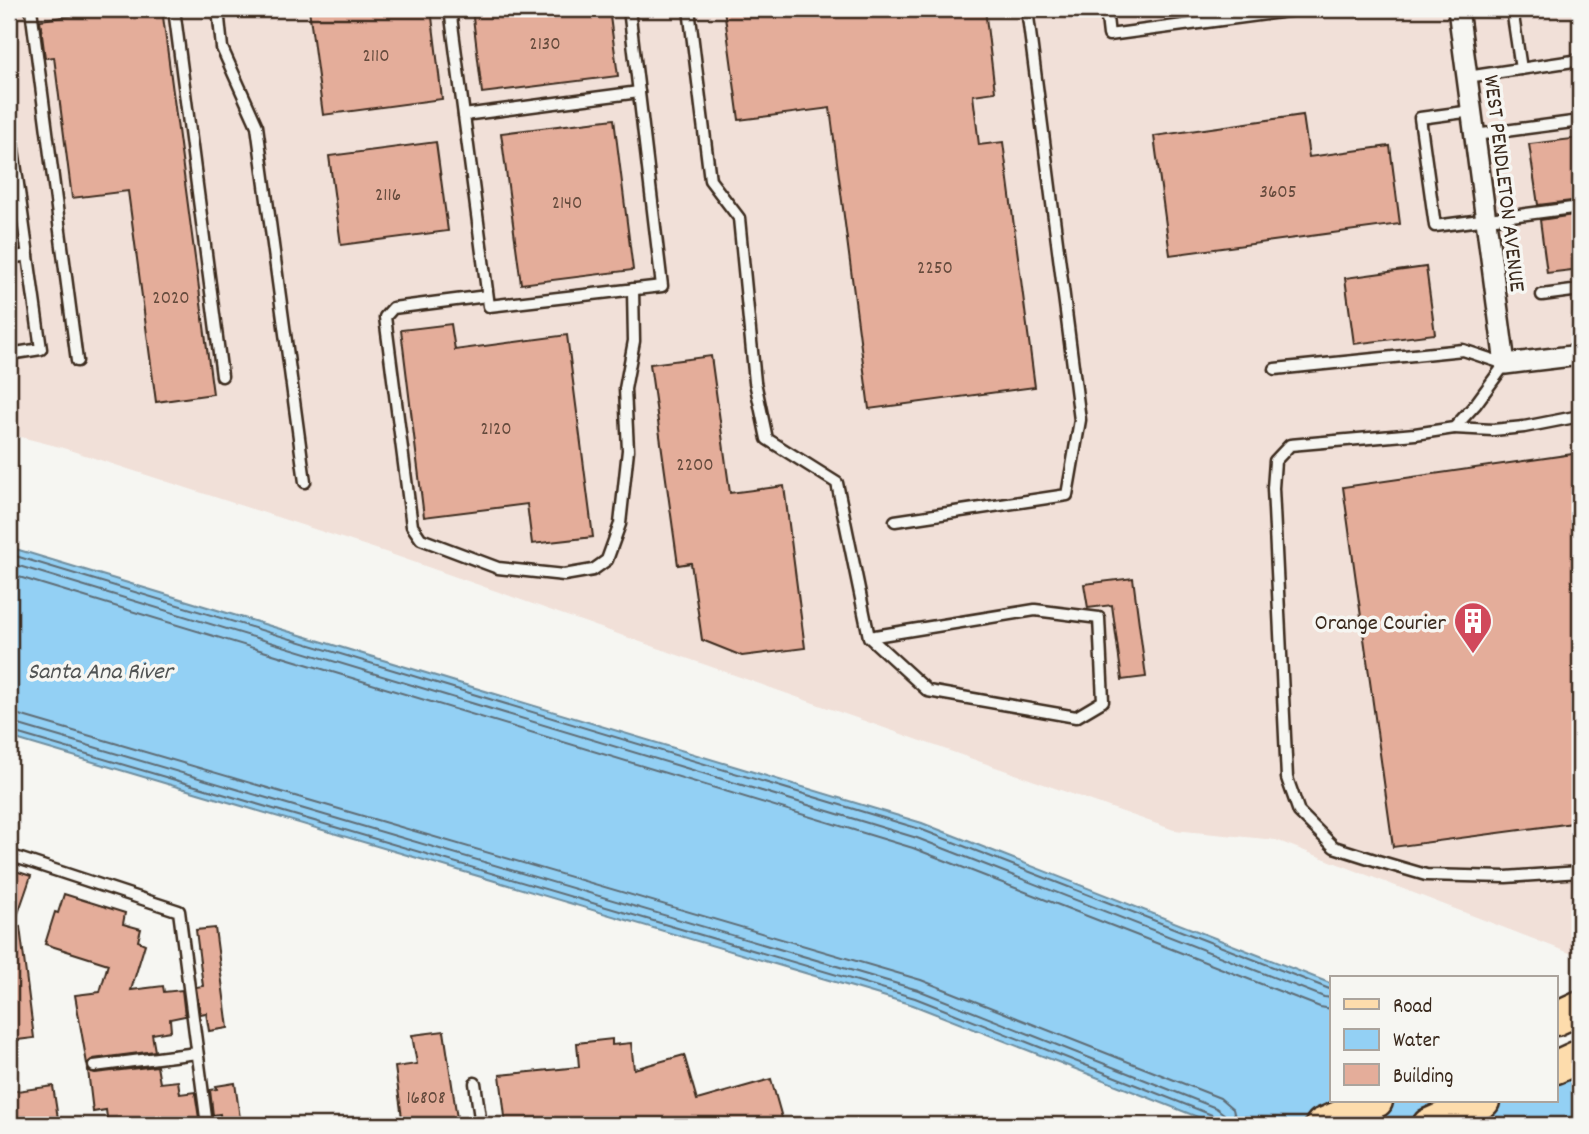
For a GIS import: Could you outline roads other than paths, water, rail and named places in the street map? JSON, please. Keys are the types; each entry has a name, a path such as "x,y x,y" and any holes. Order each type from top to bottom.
{"main road":[{"path":"1558,1018 1580,1008"},
{"path":"1558,1066 1580,1056"},
{"path":"1322,1125 1374,1102"},
{"path":"1429,1125 1481,1102"}],"street":[{"name":"WEST PENDLETON AVENUE","path":"1458,9 1505,364"},
{"path":"1505,364 1580,355"}],"lane":[{"path":"31,9 77,360"},
{"path":"174,9 222,376"},
{"path":"218,9 222,48 257,126 305,482"},
{"path":"450,9 489,306 662,286 629,9"},
{"path":"689,9 710,180 739,218 755,382 767,439 837,483 869,637 928,691 1076,718 1103,701 1099,618 1035,610 869,637"},
{"path":"895,520 1067,495 1080,420 1027,9"},
{"path":"1106,9 1109,35 1303,9"},
{"path":"1512,9 1521,69"},
{"path":"1467,77 1580,60"},
{"path":"464,115 639,92"},
{"path":"1472,111 1420,118 1435,226 1580,207"},
{"path":"9,120 41,349 9,354"},
{"path":"1475,135 1580,121"},
{"path":"9,258 27,255"},
{"path":"487,296 393,309 385,317 412,526 421,539 498,568 564,575 593,570 607,560 620,524 628,450 625,389 634,341 634,289"},
{"path":"1542,295 1580,290"},
{"path":"1275,369 1463,350 1505,364 1454,428"},
{"path":"1580,416 1524,427 1493,430 1454,428 1290,445 1276,461 1273,488 1287,778 1299,812 1334,847 1426,875 1506,877 1580,872"},
{"path":"9,855 178,911 206,1125"},
{"path":"94,1066 197,1053"},
{"path":"475,1083 481,1125"}],"water":[{"name":"Santa Ana River","path":"9,547 922,823 1330,983 1330,1102 1558,1102 1558,1073 1580,1081 1580,1125 1218,1125 913,1005 9,737"}],"place":[{"name":"Orange Courier","path":"1473,655"}]}
